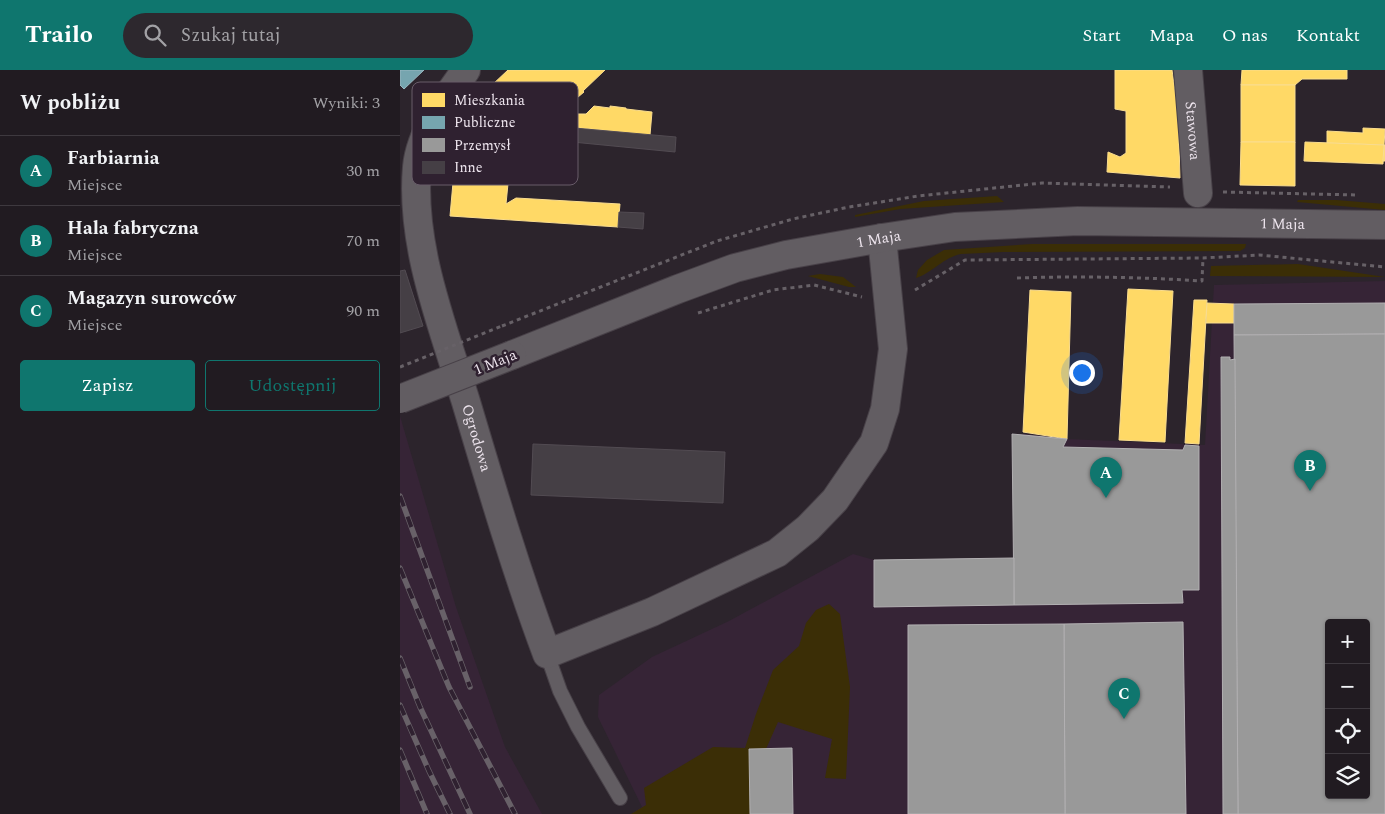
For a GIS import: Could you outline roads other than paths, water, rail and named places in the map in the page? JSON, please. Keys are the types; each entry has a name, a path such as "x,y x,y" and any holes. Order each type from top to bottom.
{"street":[{"name":"Ogrodowa","path":"457,82 466,70"},
{"name":"Stawowa","path":"1188,70 1198,191"},
{"name":"Ogrodowa","path":"417,185 417,224 424,262 523,588 547,654"},
{"name":"1 Maja","path":"400,399 735,268 786,255 882,238 955,227 1078,221 1385,225"},
{"path":"547,654 652,612 777,553 808,528 835,500 874,443 885,409 893,349 882,238"}],"lane":[{"name":"Ogrodowa","path":"547,654 560,691 578,728 620,798"}],"railway":[{"path":"400,496 470,687"},
{"path":"400,568 449,687 515,814"},
{"path":"400,658 420,707 470,814"},
{"path":"400,705 450,814"},
{"path":"400,750 427,814"}],"place":[{"name":"Hala fabryczna","path":"1310,491"},
{"name":"Farbiarnia","path":"1106,498"},
{"name":"Magazyn surowców","path":"1124,719"}]}
